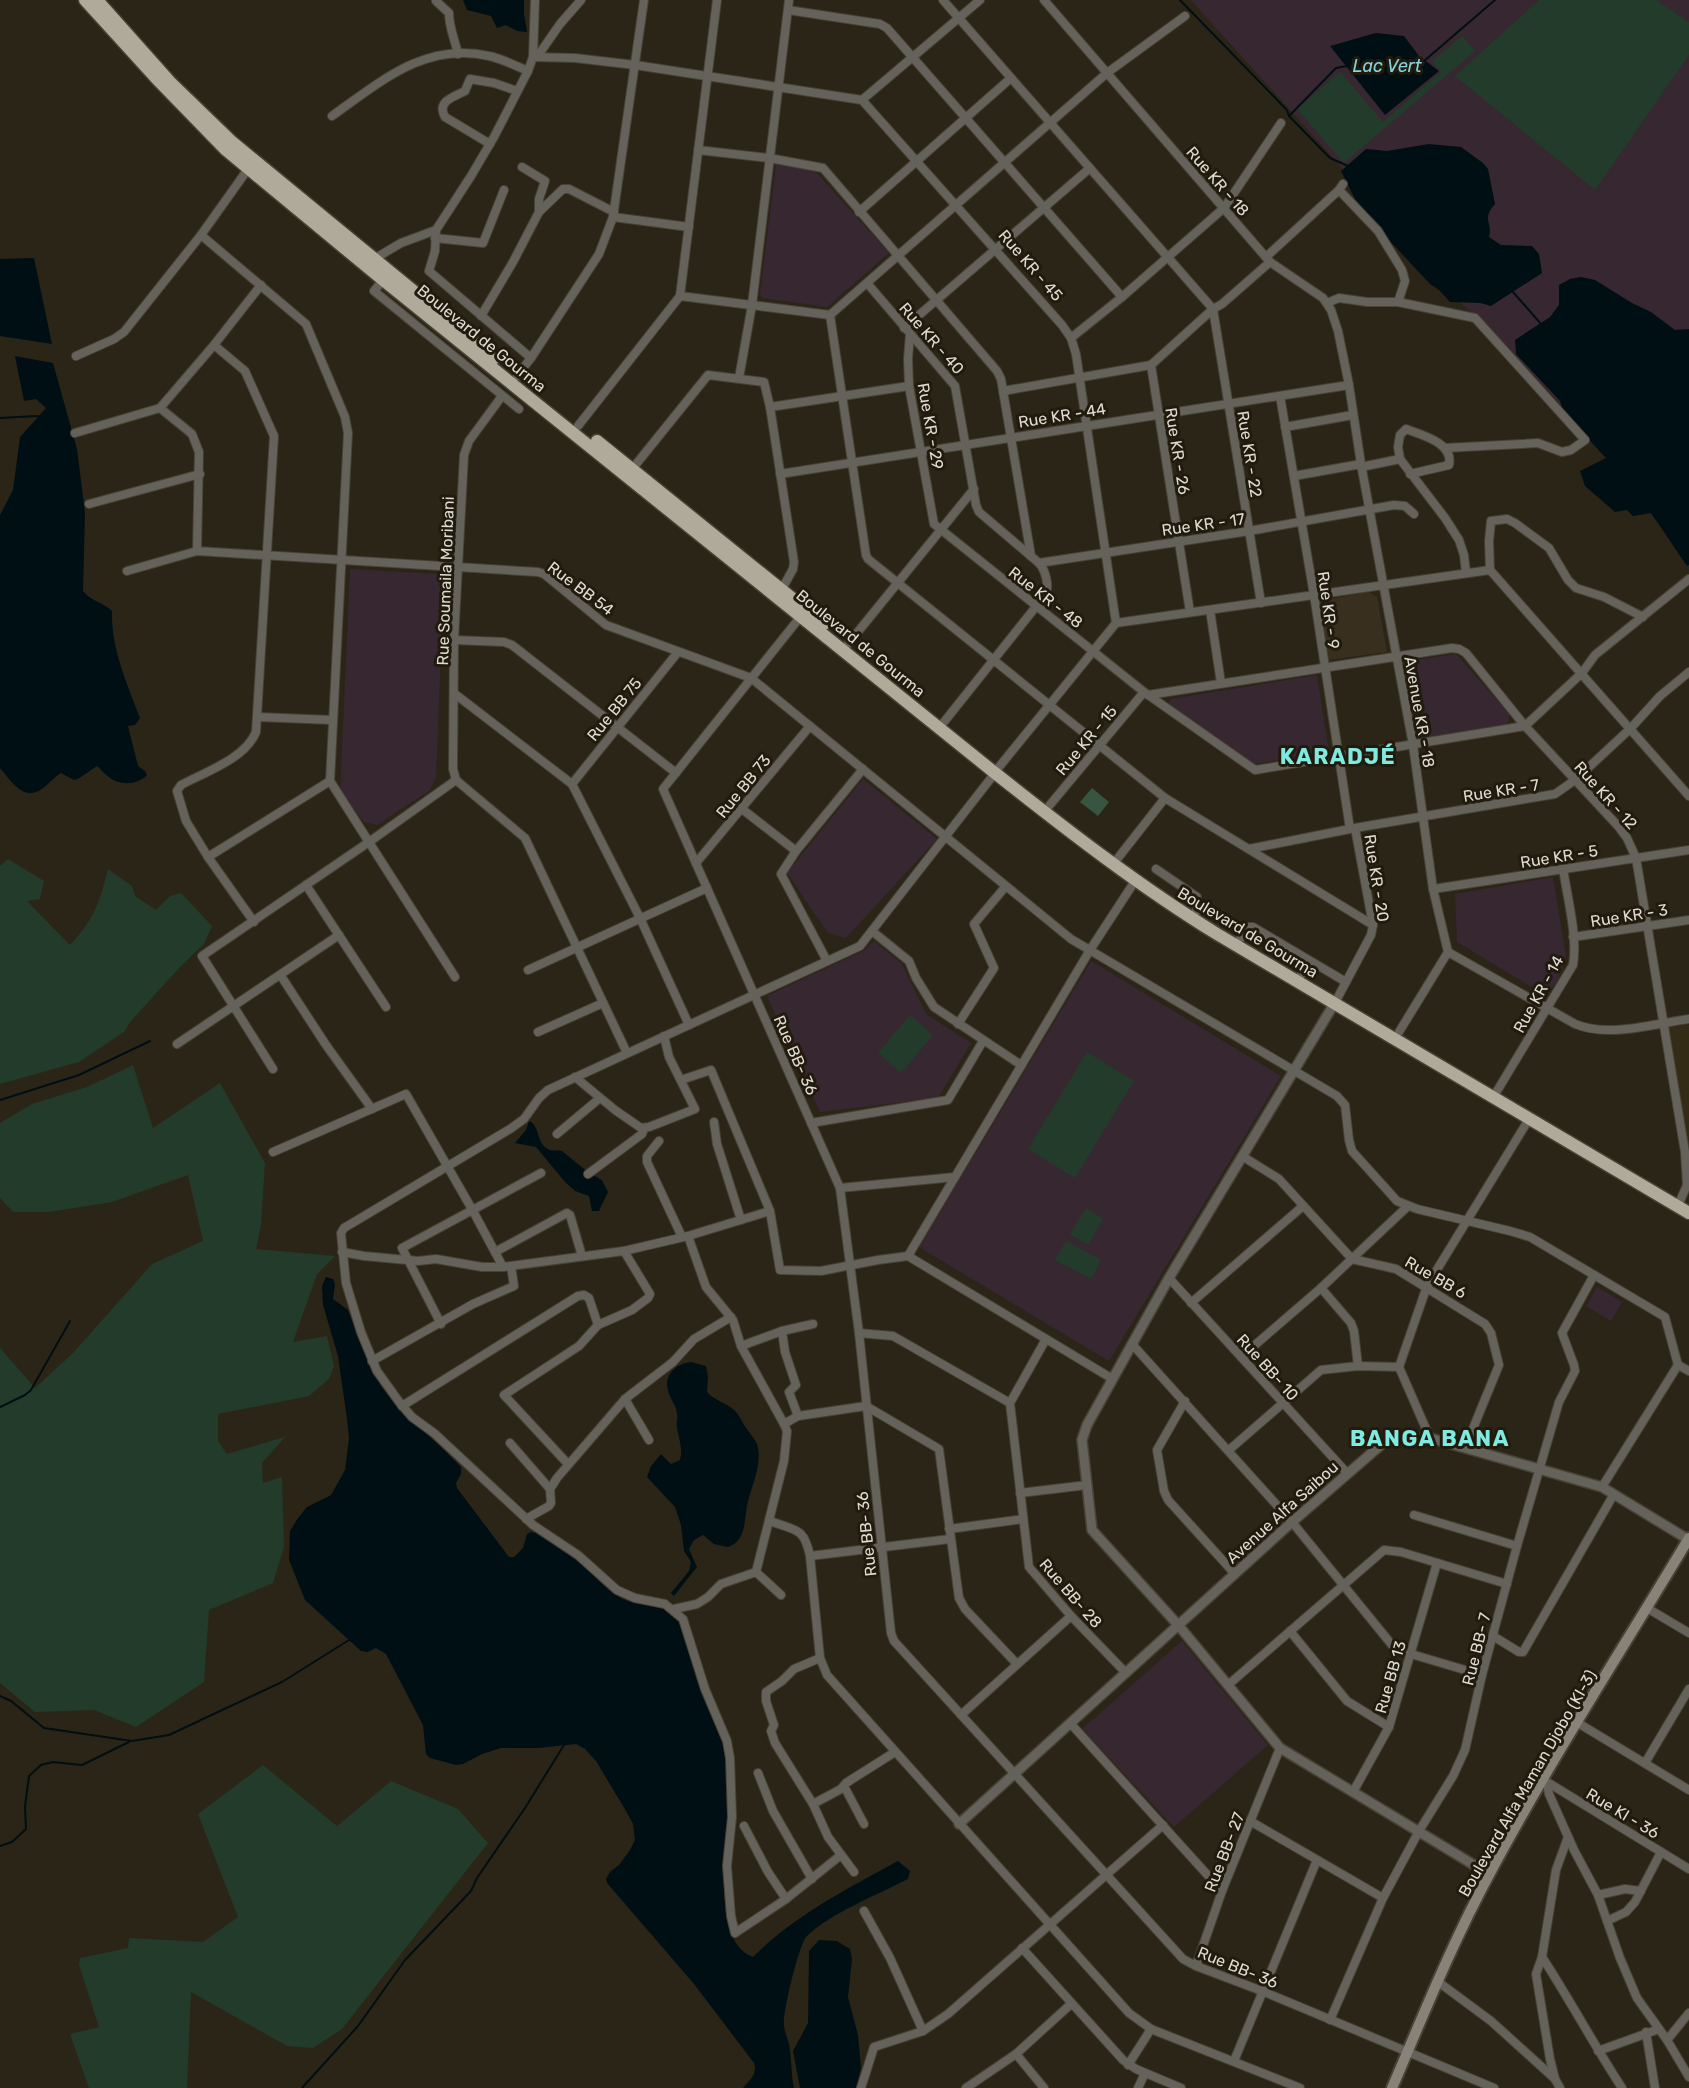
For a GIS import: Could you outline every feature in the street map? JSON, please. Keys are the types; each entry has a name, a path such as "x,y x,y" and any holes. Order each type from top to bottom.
{"highway":[{"name":"Boulevard de Gourma","path":"86,0 98,6 248,169 633,468 944,722 997,770 1196,912 1301,975 1336,1000 1399,1032 1684,1204"},
{"name":"Boulevard de Gourma","path":"229,146 370,263 383,280 1135,881 1175,908 1336,1000 1528,1119 1689,1213"}],"main road":[{"name":"Boulevard Alfa Maman Djobo (KI-3)","path":"1392,2088 1437,1981 1489,1874 1689,1539"}],"street":[{"path":"535,0 535,57"},
{"path":"531,358 429,271 435,251 435,234 490,144 535,57 581,0"},
{"path":"517,376 599,254 614,214 644,0"},
{"path":"579,426 680,296 717,0"},
{"path":"739,378 752,305 789,0"},
{"path":"943,0 1213,309"},
{"path":"535,57 574,58 634,65 862,100 980,0"},
{"name":"Rue KR - 18","path":"1044,0 1268,259 1328,303"},
{"path":"436,1 449,14 448,25 458,54"},
{"path":"788,10 885,26 1122,297"},
{"path":"680,296 830,315 1107,73 1185,16"},
{"path":"332,116 373,86 428,56 476,53 492,56 528,71"},
{"path":"859,212 1011,78"},
{"path":"490,144 445,117 442,111 444,104 449,98 464,92 470,79 517,91"},
{"name":"Rue KR - 45","path":"862,100 957,205 1071,338 1116,623"},
{"path":"1071,338 1224,208 1281,123"},
{"path":"698,150 769,158 823,168 997,371 1003,391 1031,556"},
{"path":"522,167 545,181 539,199 539,212"},
{"path":"907,331 937,300 1090,168"},
{"path":"76,356 124,332 201,235 248,169"},
{"path":"1003,391 1151,365 1213,309 1222,304 1341,187 1378,231 1402,270 1405,281 1398,302"},
{"path":"481,316 518,254 539,212 563,189 567,188 614,214 688,227"},
{"path":"370,263 401,243 435,234 483,243 504,190"},
{"path":"201,235 306,324 348,426 330,781 455,977"},
{"path":"383,280 374,291 519,409"},
{"name":"Rue KR - 40","path":"867,283 955,386 979,512 1039,563"},
{"path":"75,433 160,408 261,285"},
{"path":"1349,385 1338,331 1328,303 1339,298 1366,302 1398,302 1475,318 1585,440 1566,452 1538,443 1445,448"},
{"name":"Rue KR - 22","path":"1213,309 1261,603"},
{"path":"830,315 866,555 870,562 1165,798 1373,925"},
{"name":"Rue KR - 29","path":"907,331 909,386 933,522"},
{"path":"214,345 244,371 273,433 258,717 255,736 245,747 229,759 181,785 177,791 186,820 254,922"},
{"name":"Rue KR - 26","path":"1151,365 1190,612"},
{"path":"633,468 706,376 710,374 764,382 771,408 794,562 793,569 782,589"},
{"name":"Rue KR - 44","path":"780,474 1349,385"},
{"name":"Avenue KR - 18","path":"1349,385 1361,465 1413,745 1433,889 1448,952"},
{"path":"771,408 909,386"},
{"name":"Rue Soumaila Moribani","path":"456,780 453,769 454,640 464,455 469,441 502,396"},
{"name":"Rue KR - 9","path":"1280,396 1314,595 1338,756 1352,828"},
{"path":"160,408 192,434 199,452 197,551"},
{"path":"1285,428 1353,415"},
{"path":"1410,474 1449,465 1450,459 1445,448 1439,443 1405,429 1400,435 1400,459 1410,474 1445,518 1462,545 1466,573"},
{"path":"1294,476 1400,459"},
{"path":"89,504 200,474"},
{"path":"848,644 974,489"},
{"name":"Rue KR - 17","path":"1039,563 1400,505 1405,506 1414,514"},
{"path":"1643,616 1576,588 1568,580 1549,548 1511,520 1499,519 1490,523 1490,570 1689,796"},
{"name":"Rue KR - 48","path":"933,522 1146,694 1255,770 1524,726"},
{"name":"Rue BB 54","path":"127,571 197,551 542,573 602,623 752,678"},
{"path":"944,722 1047,592 1044,572 1039,563"},
{"path":"841,1855 786,1899 735,1933 731,1916 727,1866 732,1808 729,1750 684,1622 674,1609 666,1605 621,1593 578,1555 526,1519 402,1406 384,1383 372,1361 361,1332 346,1283 342,1229 524,1119 543,1094 575,1077 860,946 997,770 1116,623 1490,570"},
{"path":"1524,726 1582,673 1596,655 1689,579"},
{"path":"1210,610 1221,683"},
{"path":"454,640 504,642 512,645 676,773 801,616"},
{"name":"Rue KR - 12","path":"1396,656 1452,648 1466,653 1524,726 1627,838 1636,858 1680,1118 1688,1177 1684,1204"},
{"name":"Rue BB 75","path":"572,784 678,652"},
{"path":"1146,694 1396,656"},
{"name":"Rue KR - 7","path":"1249,849 1352,828 1555,794 1575,780 1631,728 1660,696 1689,672"},
{"path":"752,678 1071,939 1342,1099 1345,1105 1352,1151 1397,1202 1530,1237 1665,1317 1678,1365 1689,1371"},
{"path":"455,694 572,784 640,918 689,1025"},
{"name":"Rue KR - 15","path":"1049,806 1146,694"},
{"path":"258,717 332,720"},
{"name":"Rue BB 73","path":"696,863 810,726"},
{"path":"827,961 782,876 796,851 862,769"},
{"name":"Rue BB- 36","path":"676,773 663,789 840,1188 859,1332 891,1633 894,1641 1177,1953 1196,1966 1408,2052 1480,2085 1494,2088"},
{"path":"273,1069 202,957 456,780 525,838 627,1053"},
{"path":"208,856 330,781"},
{"path":"1118,858 1165,798"},
{"path":"742,809 796,851"},
{"name":"Rue KR - 20","path":"1336,1000 1371,935 1373,925 1352,828"},
{"name":"Rue KR - 5","path":"1433,889 1689,850"},
{"name":"Rue KR - 14","path":"1497,1091 1573,964 1575,953 1563,868"},
{"path":"1156,869 1197,897 1196,912"},
{"path":"908,1256 1090,950 1135,881"},
{"path":"306,885 386,1007"},
{"path":"958,1024 994,968 974,924 1006,886"},
{"path":"528,970 707,888"},
{"name":"Rue KR - 3","path":"1573,937 1689,920"},
{"path":"1240,939 1248,927 1253,927 1346,982"},
{"path":"872,931 909,960 916,978 934,1007 1022,1065"},
{"path":"177,1044 339,935"},
{"path":"1399,1032 1448,952 1588,1030 1604,1031 1689,1019"},
{"path":"1301,975 1308,960"},
{"path":"281,975 326,1045 372,1109"},
{"path":"1336,1000 1169,1278 1084,1432 1082,1440 1092,1530 1179,1626 1280,1748 1489,1874"},
{"path":"538,1032 603,1003"},
{"path":"588,1174 642,1134 644,1129 695,1108 669,1057 664,1036"},
{"path":"811,1123 948,1100 984,1041"},
{"path":"681,1080 711,1070 770,1211 780,1270 821,1271 908,1256 1112,1378"},
{"path":"575,1077 623,1116 644,1129"},
{"path":"273,1152 406,1094 495,1252 507,1266 514,1286 473,1304 372,1361"},
{"path":"557,1134 600,1098"},
{"path":"1430,1438 1399,1366 1427,1286 1528,1119"},
{"path":"714,1122 717,1144 741,1220"},
{"path":"659,1141 647,1156 647,1162 685,1237 706,1287 736,1324 741,1346 784,1424 787,1437 784,1461 756,1572"},
{"path":"1242,1156 1279,1179 1352,1259"},
{"path":"441,1323 402,1249 403,1246 541,1173"},
{"path":"840,1188 955,1177"},
{"path":"1191,1303 1303,1206"},
{"path":"1241,1357 1321,1288 1408,1206"},
{"path":"342,1252 356,1256 418,1261 436,1259 482,1267 507,1266 624,1251 685,1237 770,1211"},
{"path":"495,1252 566,1213 570,1215 582,1256"},
{"path":"568,1464 506,1400 504,1395 579,1346 598,1324 632,1310 650,1296 624,1251"},
{"name":"Rue BB 6","path":"1352,1259 1396,1269 1427,1286 1485,1324 1491,1333 1498,1359 1497,1371 1465,1448"},
{"name":"Rue BB- 7","path":"1330,2020 1383,1898 1419,1831 1453,1776 1465,1750 1482,1675 1517,1546 1559,1402 1575,1371 1562,1333 1594,1275"},
{"name":"Rue BB- 10","path":"1169,1278 1347,1473"},
{"path":"1321,1288 1351,1323 1354,1330 1358,1366"},
{"path":"402,1406 578,1296 584,1295 589,1298 598,1324"},
{"path":"550,1489 568,1464 625,1399 673,1362 694,1339 732,1317"},
{"path":"741,1346 782,1331 813,1324"},
{"path":"782,1331 785,1352 796,1385 789,1392 798,1416"},
{"path":"859,1332 896,1337 1010,1403 1046,1340"},
{"path":"1132,1344 1292,1522 1344,1584 1387,1641 1411,1654 1482,1675"},
{"path":"1602,1487 1678,1365"},
{"path":"1229,1450 1321,1370 1358,1366 1399,1366"},
{"path":"625,1399 649,1440"},
{"path":"1185,1401 1157,1450 1164,1491 1168,1500 1235,1574"},
{"name":"Rue BB- 28","path":"1010,1403 1029,1567 1071,1616 1126,1673"},
{"path":"784,1424 798,1416 867,1406 939,1449 959,1598 1017,1664"},
{"name":"Avenue Alfa Saibou","path":"959,1824 1292,1522 1382,1444 1430,1438 1602,1487 1689,1539"},
{"path":"510,1443 550,1489 551,1503 549,1506 526,1519"},
{"path":"1020,1493 1087,1485"},
{"path":"1493,1636 1519,1652 1523,1652 1614,1494"},
{"path":"1414,1515 1517,1546"},
{"path":"949,1529 1023,1519"},
{"path":"770,1521 803,1535 810,1556 820,1658 832,1682 1129,2013 1151,2029 1300,2088"},
{"path":"810,1556 950,1539"},
{"path":"1228,1685 1384,1550 1401,1552 1507,1584"},
{"name":"Rue BB 13","path":"1353,1792 1389,1728 1437,1563"},
{"path":"674,1609 697,1604 721,1584 756,1572"},
{"path":"756,1572 781,1595"},
{"path":"1647,1608 1689,1633"},
{"path":"961,1715 1071,1616"},
{"path":"1290,1631 1347,1701 1389,1728"},
{"path":"820,1658 794,1669 765,1693 774,1725 771,1731 813,1804 828,1837 854,1872"},
{"path":"1645,1763 1689,1689"},
{"path":"1578,1723 1689,1790"},
{"path":"1070,1724 1222,1891"},
{"name":"Rue BB- 27","path":"1196,1966 1222,1891 1280,1748"},
{"path":"813,1804 895,1752"},
{"path":"758,1773 773,1811 812,1879"},
{"path":"1545,1781 1578,1860 1598,1895 1637,1998 1667,2040 1689,2077"},
{"name":"Rue KI - 36","path":"1545,1781 1689,1869"},
{"path":"844,1786 864,1824"},
{"path":"1250,1821 1383,1898"},
{"path":"861,2088 874,2047 923,2031 948,2014 1162,1825"},
{"path":"744,1826 768,1872 786,1899"},
{"path":"1555,2079 1536,1974 1542,1957 1556,1870 1569,1836"},
{"path":"1607,1921 1626,1912 1635,1902 1660,1851"},
{"path":"1234,2061 1317,1860"},
{"path":"1598,1895 1624,1889 1641,1891"},
{"path":"864,1911 890,1958 923,2031"},
{"path":"1022,1948 1128,2065 1181,2088"},
{"path":"1542,1957 1622,2088"},
{"path":"1437,1981 1491,2021 1555,2079 1560,2088"},
{"path":"966,2088 974,2086 1016,2054 1071,2004"},
{"path":"1667,2040 1689,2013"},
{"path":"1128,2065 1151,2029"},
{"path":"1598,2051 1659,2029"},
{"path":"1646,2032 1655,2088"},
{"path":"1016,2054 1044,2088"},
{"path":"1138,2088 1145,2073"}],"shaded area":[{"path":"1191,0 1689,0 1689,563 1642,491 1487,326 1444,288 1343,169"},
{"path":"776,165 814,170 889,253 827,307 763,298 760,295"},
{"path":"350,569 440,574 444,577 436,777 430,790 377,825 364,822 340,792"},
{"path":"1369,592 1377,597 1387,652 1327,660 1318,601"},
{"path":"1456,654 1510,715 1507,724 1427,737 1415,660"},
{"path":"1317,675 1329,752 1254,764 1168,705 1171,699"},
{"path":"863,779 937,839 846,938 828,933 787,873"},
{"path":"1553,877 1566,956 1557,983 1543,994 1457,942 1455,894"},
{"path":"874,941 902,964 926,1014 971,1043 938,1098 820,1112 767,996 865,950"},
{"path":"1091,961 1281,1076 1109,1361 919,1247"},
{"path":"1689,1025 1689,1176 1667,1027"},
{"path":"1597,1287 1622,1302 1611,1321 1586,1306"},
{"path":"1182,1641 1268,1745 1174,1827 1082,1729"}],"green space":[{"path":"1539,0 1656,0 1689,22 1689,55 1595,190 1455,76"},
{"path":"1462,36 1475,51 1344,163 1297,109 1340,72 1383,122 1441,72 1432,61"},
{"path":"1092,788 1109,802 1098,816 1080,802"},
{"path":"8,859 44,881 40,899 27,901 70,945 95,910 108,869 132,886 135,896 156,910 170,896 181,893 212,926 204,944 130,1022 124,1032 79,1062 0,1084 0,866"},
{"path":"910,1015 933,1035 901,1073 878,1053"},
{"path":"1087,1052 1134,1081 1075,1178 1028,1149"},
{"path":"133,1065 153,1128 220,1083 265,1163 261,1224 256,1249 335,1256 317,1274 293,1342 327,1336 334,1366 329,1379 309,1396 218,1414 218,1441 227,1454 285,1437 262,1463 263,1483 282,1477 284,1547 273,1583 209,1610 204,1682 136,1727 94,1710 35,1712 0,1683 0,1348 35,1388 73,1353 152,1264 203,1241 188,1175 112,1202 49,1212 13,1212 0,1198 0,1123 32,1104 87,1087"},
{"path":"1086,1208 1103,1219 1088,1245 1070,1234"},
{"path":"1066,1241 1101,1260 1091,1279 1055,1260"},
{"path":"263,1765 337,1826 391,1781 458,1809 488,1843 342,2029 313,2048 287,2046 191,1992 187,2088 89,2088 70,2034 99,2027 79,1965 80,1958 128,1948 129,1938 203,1942 238,1917 198,1814"}],"water":[{"path":"463,0 524,0 527,32 517,31 506,25 497,28 491,16 467,10"},
{"name":"Lac Vert","path":"1376,33 1404,36 1419,56 1439,71 1385,115 1330,46"},
{"path":"1429,144 1461,147 1483,163 1488,169 1495,204 1488,218 1489,237 1501,245 1532,246 1539,254 1542,273 1491,306 1480,303 1450,302 1430,284 1355,199 1341,171 1366,149 1387,151"},
{"path":"34,258 52,344 0,336 0,259"},
{"path":"1581,277 1595,280 1651,312 1675,330 1689,329 1689,565 1687,566 1651,513 1633,516 1627,510 1615,512 1585,486 1580,471 1606,458 1564,413 1560,401 1516,354 1515,340 1550,317 1559,305 1559,285 1570,279"},
{"path":"15,356 53,363 77,449 85,513 83,591 112,611 117,652 140,718 135,725 128,726 138,766 147,775 139,781 118,782 97,766 74,780 61,773 42,789 29,793 13,784 0,768 0,515 13,490 20,437 46,408 36,399 24,401"},
{"path":"529,1121 535,1126 544,1146 550,1150 562,1151 589,1173 602,1180 608,1192 599,1211 592,1211 589,1196 575,1191 565,1182 536,1147 515,1143 526,1130"},
{"path":"326,1277 333,1279 335,1284 333,1299 348,1310 381,1386 410,1419 461,1467 461,1474 456,1483 457,1488 509,1557 514,1557 523,1548 527,1534 531,1532 544,1535 567,1550 619,1597 662,1608 676,1615 724,1745 728,1783 725,1904 733,1937 741,1949 753,1957 786,1928 804,1916 898,1861 910,1871 908,1879 828,1920 816,1928 804,1941 792,1978 784,2017 794,2088 743,2088 754,2074 754,2063 694,1984 607,1883 606,1879 610,1872 619,1865 635,1840 633,1824 596,1761 585,1749 576,1744 539,1748 501,1748 456,1765 430,1758 426,1754 423,1725 386,1654 376,1648 368,1652 361,1651 305,1600 289,1560 290,1531 307,1507 331,1495 345,1470 349,1438 338,1356 323,1305 322,1286"},
{"path":"691,1362 706,1366 707,1392 738,1414 757,1444 759,1461 740,1537 728,1547 714,1544 703,1535 694,1540 689,1549 697,1567 674,1596 671,1593 689,1571 691,1562 684,1551 681,1525 675,1507 647,1477 651,1466 661,1454 671,1464 680,1460 677,1411 667,1385 672,1371 680,1365"},
{"path":"819,1940 837,1941 850,1949 852,1959 848,1997 858,2035 861,2068 856,2088 800,2088 793,2051 808,2023 809,1951"}],"waterway":[{"path":"1180,0 1287,110 1289,116 1330,158 1348,166"},
{"path":"1424,61 1495,0"},
{"path":"1289,116 1336,68 1347,66"},
{"path":"1513,292 1541,324"},
{"path":"0,418 38,416"},
{"path":"0,1100 79,1075 150,1041"},
{"path":"0,1407 31,1390 70,1321"},
{"path":"0,1696 11,1701 44,1728 132,1741 169,1735 282,1682 349,1640"},
{"path":"0,1846 12,1842 26,1829 25,1807 29,1776 41,1765 53,1762 82,1765 129,1742"},
{"path":"302,2088 358,2026 405,1960 471,1891 477,1878 525,1808 564,1745"}],"district":[{"name":"KARADJÉ","path":"1338,756"},
{"name":"BANGA BANA","path":"1430,1438"}]}
